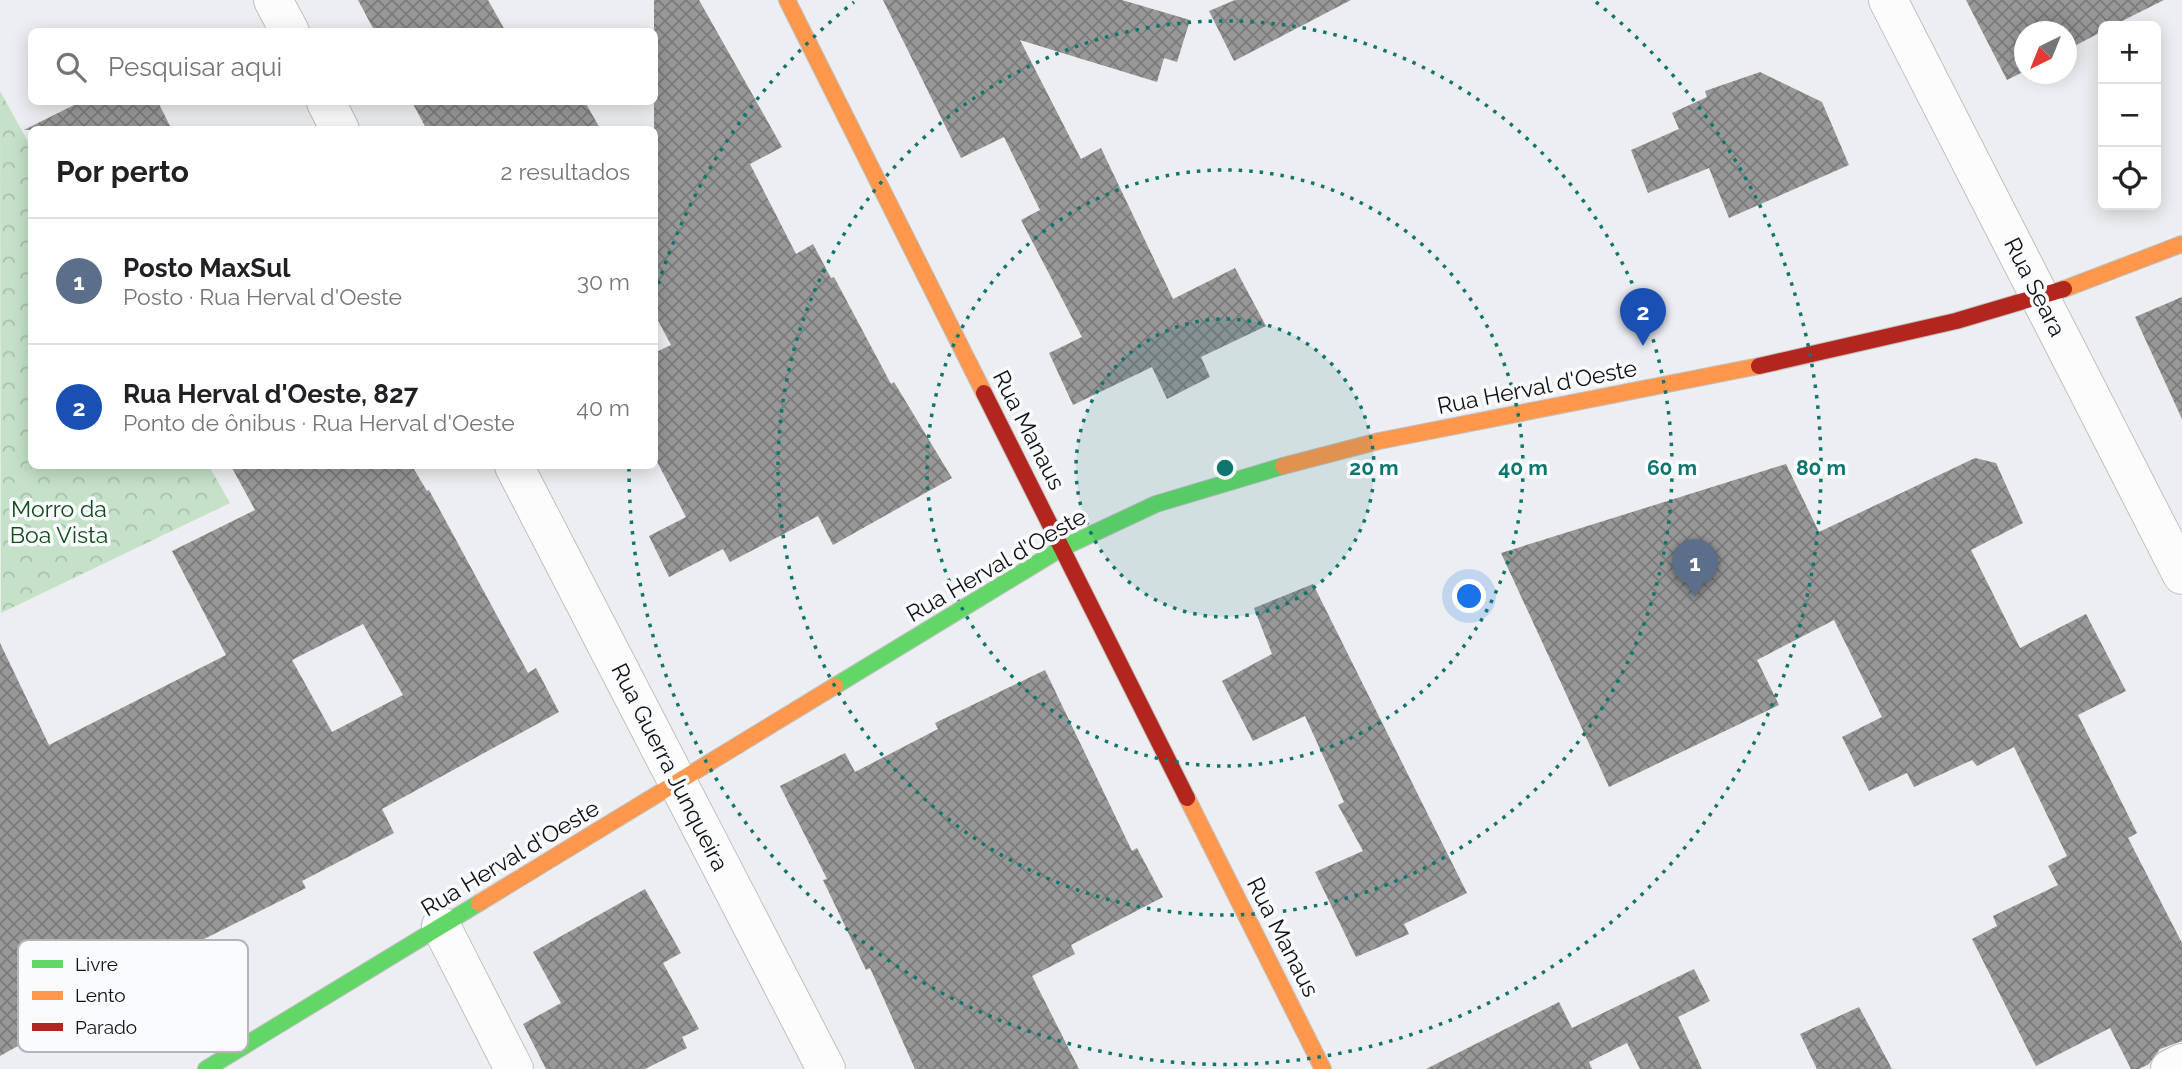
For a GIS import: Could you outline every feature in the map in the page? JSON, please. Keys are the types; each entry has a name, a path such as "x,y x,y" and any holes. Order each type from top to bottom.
{"main road":[{"name":"Rua Manaus","path":"787,0 1323,1069"},
{"name":"Rua Herval d'Oeste","path":"248,1043 1062,548 1156,504 1306,459 1379,441 1849,348 2040,297 2182,244"},
{"name":"Rua Herval d'Oeste","path":"206,1069 234,1052"}],"street":[{"path":"273,0 288,28"},
{"name":"Rua Seara","path":"1888,0 2182,575"},
{"path":"328,105 338,126"},
{"name":"Rua Guerra Junqueira","path":"516,469 826,1069"},
{"path":"441,926 514,1069"},
{"path":"2170,1069 2182,1063"}],"green space":[{"name":"Morro da Boa Vista","path":"0,91 28,142 28,469 211,469 230,503 1,613"}],"building":[{"path":"358,0 488,0 504,28 373,28"},
{"path":"654,0 699,0 782,147 750,164 796,254 813,244 831,278 834,277 891,384 894,382 952,478 833,545 818,516 730,562 723,549 669,577 649,536 686,517 658,464 658,351 671,345 658,321 658,126 654,126 654,105 658,105 658,28 654,28"},
{"path":"883,0 1122,0 1190,20 1177,62 1164,58 1157,82 1020,40 1081,159 1101,148 1173,299 1235,268 1266,326 1201,357 1210,377 1167,399 1152,367 1073,405 1049,353 1082,337 1021,220 1040,210 1004,137 961,158"},
{"path":"1235,0 1351,0 1234,61 1209,11"},
{"path":"1966,0 2164,0 2122,21 2098,21 2098,34 2077,45 2077,21 2014,21 2014,76 2007,80"},
{"path":"1760,72 1822,102 1849,165 1729,218 1709,168 1648,193 1631,150 1679,129 1672,113 1707,97 1705,91"},
{"path":"74,105 160,105 170,126 32,126"},
{"path":"414,105 587,105 599,126 425,126"},
{"path":"2182,297 2182,419 2135,317"},
{"path":"1975,458 1996,463 2023,523 1971,550 2020,648 2086,614 2126,691 2078,715 2137,833 2128,838 2182,943 2182,1041 2160,1049 2149,1064 2139,1069 2131,1069 2110,1028 2036,1066 1972,939 1997,926 1993,916 2058,885 2048,866 2067,856 2014,747 1977,766 1972,760 1914,787 1907,773 1869,791 1842,737 1882,717 1834,620 1757,660 1779,705 1609,787 1501,553 1786,464 1819,532"},
{"path":"233,469 414,469 427,491 429,490 528,673 536,668 559,712 382,809 394,833 302,881 306,888 202,940 18,940 18,1046 0,1056 0,643 49,745 226,655 172,551 255,510","holes":["363,624 403,695 332,732 292,660"]},
{"path":"1313,584 1467,893 1404,924 1409,934 1356,957 1315,872 1363,851 1338,805 1344,802 1305,716 1253,741 1222,681 1272,654 1254,608"},
{"path":"1045,670 1132,851 1137,848 1163,897 1071,945 1075,954 1032,976 1079,1069 915,1069 870,968 866,970 823,880 827,879 780,786 845,753 855,772 938,729 935,723"},
{"path":"645,889 681,953 663,963 699,1029 682,1037 687,1048 645,1069 546,1069 523,1024 561,1003 533,952"},
{"path":"1694,969 1710,1001 1678,1017 1702,1069 1640,1069 1627,1043 1589,1062 1592,1069 1426,1069 1559,1002 1572,1028"},
{"path":"1859,1007 1892,1069 1817,1069 1800,1034"}],"traffic: fast":[{"path":"835,686 1062,548 1156,504 1283,466"},
{"path":"248,1043 479,903"},
{"path":"206,1069 234,1052"}],"traffic: slow":[{"path":"787,0 984,393"},
{"path":"2064,289 2182,244"},
{"path":"1283,466 1379,441 1759,366"},
{"path":"479,903 835,686"},
{"path":"1187,798 1323,1069"}],"traffic: jam":[{"path":"1759,366 1956,321 2064,289"},
{"path":"984,393 1187,798"}],"place":[{"name":"Rua Herval d'Oeste, 827","path":"1643,346"},
{"name":"Posto MaxSul","path":"1695,597"}]}
